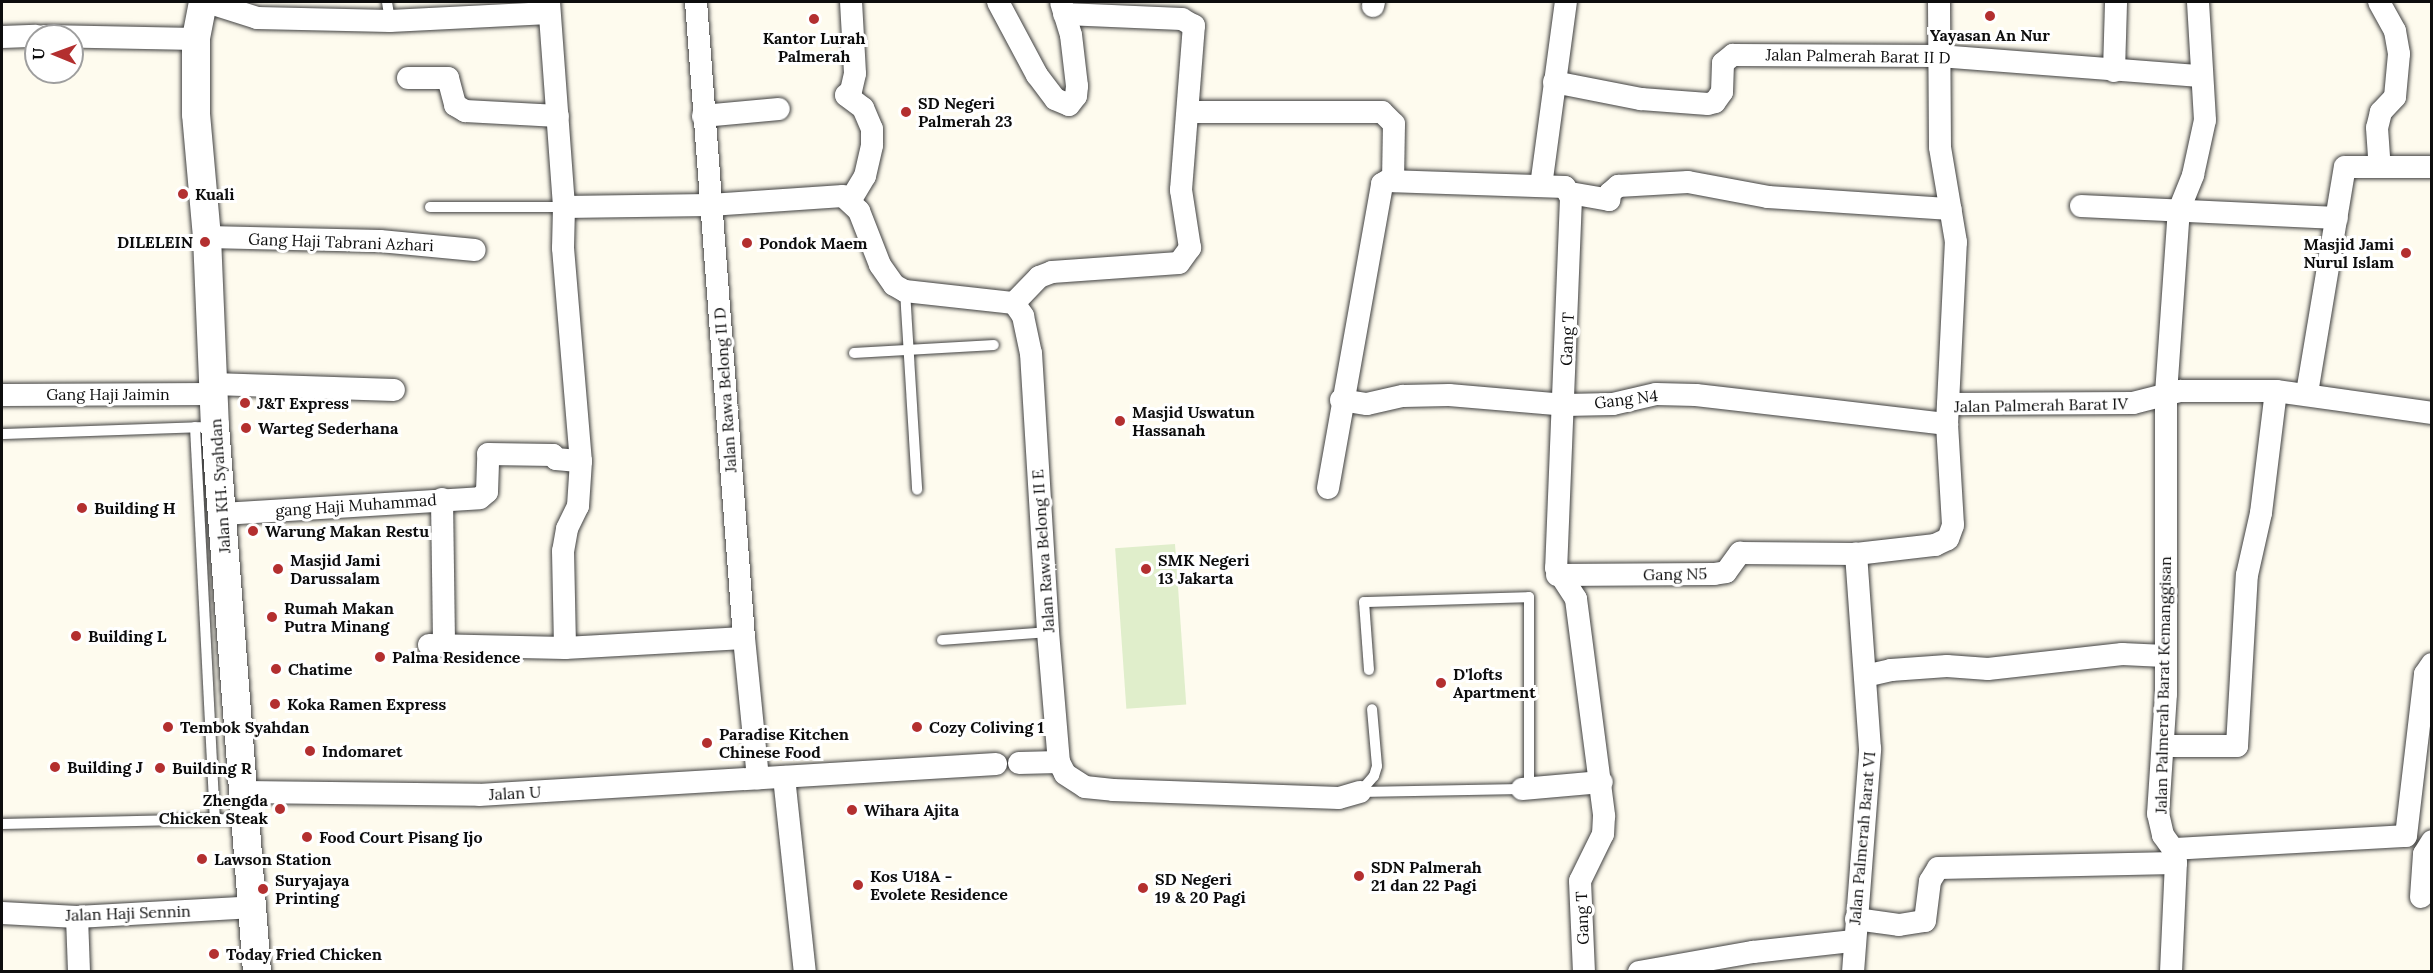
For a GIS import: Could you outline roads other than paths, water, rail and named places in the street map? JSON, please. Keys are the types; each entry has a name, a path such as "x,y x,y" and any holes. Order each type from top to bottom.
{"street":[{"path":"205,2 257,18 389,11 549,7 564,207 563,248 581,461 578,506 567,529 563,551 565,648"},
{"name":"Jalan KH. Syahdan","path":"205,2 196,39 196,114 207,237 213,389 205,427 222,514 258,972"},
{"name":"Jalan Rawa Belong II D","path":"696,2 744,638 758,778"},
{"path":"850,201 865,176 872,145 872,129 862,108 846,95 851,91 855,73 851,2"},
{"path":"564,207 710,205 833,195 850,201 859,211 886,276 905,291 1014,303 1039,277 1052,272 1184,261 1190,248 1181,190 1195,30 1181,10 1063,8 1077,86 1072,104 1065,105 1055,99 1028,61 998,2"},
{"path":"1541,186 1566,2"},
{"path":"1939,2 1940,147 1956,242 1948,414"},
{"path":"2114,71 2116,2"},
{"name":"Jalan Palmerah Barat Kemanggisan","path":"2171,972 2175,856 2163,835 2158,814 2163,746 2165,656 2166,394 2179,210 2202,140 2205,120 2200,76 2198,2"},
{"path":"2379,2 2395,31 2400,54 2394,97 2381,112 2378,128 2380,167"},
{"path":"2,37 24,36"},
{"path":"84,37 196,39"},
{"name":"Jalan Palmerah Barat II D","path":"1554,82 1641,99 1708,104 1715,102 1722,92 1723,63 1729,56 1939,56 2200,76"},
{"path":"408,78 448,78 455,105 465,111 558,116"},
{"path":"703,116 779,109"},
{"path":"1188,112 1382,112 1394,124 1393,181"},
{"path":"2307,393 2345,167 2432,167"},
{"path":"1328,488 1341,400 1382,184 1393,181 1562,186 1570,193 1609,200 1610,193 1618,186 1688,182 1768,197 1951,209"},
{"name":"Gang T","path":"1570,193 1565,405 1557,575 1576,599 1602,782 1603,834 1580,881 1584,972"},
{"path":"2080,206 2337,218"},
{"name":"Gang Haji Tabrani Azhari","path":"207,237 380,241 475,250"},
{"name":"Jalan Rawa Belong II E","path":"1014,303 1023,316 1031,353 1048,632 1059,762"},
{"name":"Gang Haji Jaimin","path":"2,395 213,389 394,390"},
{"name":"Jalan Palmerah Barat IV","path":"1856,554 1935,545 1948,539 1953,525 1948,414 2133,403 2166,394 2197,390 2276,390 2307,393 2432,413"},
{"path":"2163,746 2237,746 2247,575 2261,513 2276,390"},
{"name":"Gang N4","path":"1341,400 1367,404 1403,396 1449,395 1565,405 1629,402 1656,394 1706,395 1948,414"},
{"name":"gang Haji Muhammad","path":"222,514 480,498 487,492 488,454 553,455 556,459 581,461"},
{"path":"442,499 437,645 565,648 744,638"},
{"name":"Gang N5","path":"1557,575 1714,574 1726,572 1740,553 1856,554"},
{"name":"Jalan Palmerah Barat VI","path":"1639,972 1754,952 1855,930 1870,749 1856,554"},
{"path":"1865,676 1902,669 1947,666 1988,669 2122,654 2165,656"},
{"path":"1853,972 1855,930 1925,921 1930,881 1938,868 2175,856 2397,840 2407,831 2425,674 2432,664"},
{"path":"1019,763 1059,762 1065,774 1085,787 1327,798 1360,792"},
{"path":"805,972 784,777 996,764"},
{"name":"Jalan U","path":"245,792 479,795 784,777"},
{"path":"1522,789 1602,782"},
{"path":"2421,897 2424,854 2432,841"},
{"name":"Jalan Haji Sennin","path":"2,913 77,916 254,907"},
{"path":"77,916 79,972"}],"lane":[{"path":"430,207 564,207"},
{"path":"905,291 917,490"},
{"path":"854,353 994,345"},
{"path":"2,434 205,427 215,819"},
{"path":"1360,792 1522,789 1529,782 1529,597 1364,602 1369,670"},
{"path":"942,640 1048,632"},
{"path":"1360,792 1374,776 1377,766 1372,709"},
{"path":"2,824 247,820"}],"place":[{"name":"Yayasan An Nur","path":"1990,16"},
{"name":"Kantor Lurah Palmerah","path":"814,19"},
{"name":"SD Negeri Palmerah 23","path":"906,112"},
{"name":"Kuali","path":"183,194"},
{"name":"DILELEIN","path":"205,242"},
{"name":"Pondok Maem","path":"747,243"},
{"name":"Masjid Jami Nurul Islam","path":"2406,253"},
{"name":"J&T Express","path":"245,403"},
{"name":"Masjid Uswatun Hassanah","path":"1120,421"},
{"name":"Warteg Sederhana","path":"246,428"},
{"name":"Building H","path":"82,508"},
{"name":"Warung Makan Restu","path":"253,531"},
{"name":"Masjid Jami Darussalam","path":"278,569"},
{"name":"SMK Negeri 13 Jakarta","path":"1146,569"},
{"name":"Rumah Makan Putra Minang","path":"272,617"},
{"name":"Building L","path":"76,636"},
{"name":"Palma Residence","path":"380,657"},
{"name":"Chatime","path":"276,669"},
{"name":"D'lofts Apartment","path":"1441,683"},
{"name":"Koka Ramen Express","path":"275,704"},
{"name":"Tembok Syahdan","path":"168,727"},
{"name":"Cozy Coliving 1","path":"917,727"},
{"name":"Paradise Kitchen Chinese Food","path":"707,743"},
{"name":"Indomaret","path":"310,751"},
{"name":"Building J","path":"55,767"},
{"name":"Building R","path":"160,768"},
{"name":"Zhengda Chicken Steak","path":"280,809"},
{"name":"Wihara Ajita","path":"852,810"},
{"name":"Food Court Pisang Ijo","path":"307,837"},
{"name":"Lawson Station","path":"202,859"},
{"name":"SDN Palmerah 21 dan 22 Pagi","path":"1359,876"},
{"name":"Kos U18A - Evolete Residence","path":"858,885"},
{"name":"SD Negeri 19 & 20 Pagi","path":"1143,888"},
{"name":"Suryajaya Printing","path":"263,889"},
{"name":"Today Fried Chicken","path":"214,954"}]}
